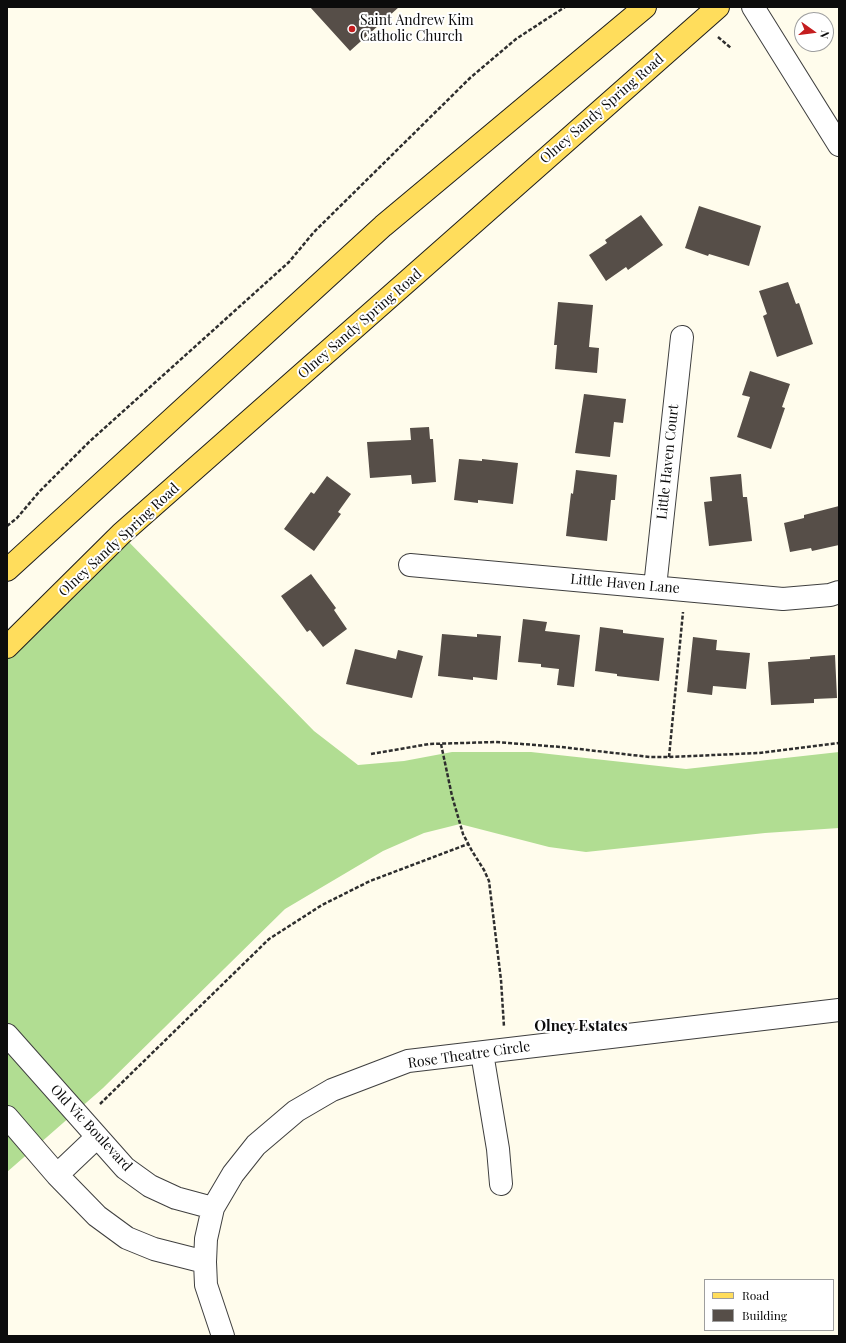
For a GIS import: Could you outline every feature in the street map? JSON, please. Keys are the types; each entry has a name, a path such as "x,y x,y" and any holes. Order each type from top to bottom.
{"main road":[{"path":"7,570 383,226 644,7"},
{"name":"Olney Sandy Spring Road","path":"7,647 122,534 718,7"}],"street":[{"path":"753,7 839,145"},
{"name":"Little Haven Court","path":"655,587 682,337"},
{"name":"Little Haven Lane","path":"410,565 783,599 830,595 839,592"},
{"name":"Rose Theatre Circle","path":"223,1336 206,1285 206,1239 213,1208 233,1174 256,1145 296,1111 332,1090 408,1061 839,1010"},
{"name":"Old Vic Boulevard","path":"7,1035 125,1168 150,1186 176,1198 213,1208"},
{"path":"482,1053 498,1149 501,1184"},
{"path":"7,1117 58,1175 97,1216 127,1238 154,1249 205,1262"},
{"path":"58,1175 97,1137"}],"path":[{"path":"7,526 17,518 39,492 89,442 289,262 314,232 470,78 516,39 565,7"},
{"path":"669,757 685,590"},
{"path":"371,754 440,744 496,742 561,747 650,757 669,757 765,752 839,743"},
{"path":"440,744 452,796 463,834 489,881 501,980 506,1050"},
{"path":"83,1120 268,939 322,905 352,890 468,844"}],"green space":[{"path":"121,534 314,731 358,765 404,761 452,752 531,752 686,769 839,752 839,828 765,833 586,852 549,847 460,824 424,833 383,851 285,909 103,1088 7,1172 7,647"}],"building":[{"name":"Saint Andrew Kim Catholic Church","path":"310,7 399,7 350,51"},
{"path":"699,206 761,226 749,266 709,254 708,256 685,248"},
{"path":"641,215 663,245 628,270 626,267 606,281 589,255 607,243 605,240"},
{"path":"788,282 796,304 799,303 813,344 777,357 763,316 767,314 759,291"},
{"path":"558,302 593,305 589,347 599,348 597,373 555,369 557,345 554,345"},
{"path":"750,371 790,384 782,407 785,408 771,449 737,437 750,397 742,395"},
{"path":"584,394 626,399 623,423 614,422 610,457 575,453"},
{"path":"429,427 430,439 433,439 436,482 412,484 411,475 370,478 367,442 411,440 410,428"},
{"path":"459,459 482,461 482,459 518,463 513,504 478,500 478,503 454,500"},
{"path":"576,470 617,475 615,500 611,500 607,541 566,536 571,493 573,494"},
{"path":"741,474 743,497 747,497 752,541 709,546 704,502 712,501 710,477"},
{"path":"327,476 351,494 338,512 341,514 314,551 284,529 311,492 314,494"},
{"path":"839,506 839,545 812,551 811,548 790,552 784,523 804,518 804,515"},
{"path":"311,574 336,608 334,610 347,629 323,647 310,630 307,632 281,596"},
{"path":"523,619 547,622 545,631 580,635 574,687 557,685 559,669 541,667 541,664 518,662"},
{"path":"600,627 623,630 623,633 664,638 659,681 617,676 617,674 595,671"},
{"path":"442,634 477,637 477,634 501,636 497,680 473,677 473,680 438,676"},
{"path":"693,637 717,640 716,650 750,653 746,689 713,686 712,695 687,692"},
{"path":"355,649 396,659 398,650 423,656 412,698 346,684"},
{"path":"835,655 837,698 814,699 814,703 771,705 768,662 810,659 810,657"}],"place":[{"name":"Saint Andrew Kim Catholic Church","path":"352,29"}],"district":[{"name":"Olney Estates","path":"581,1026"}]}
